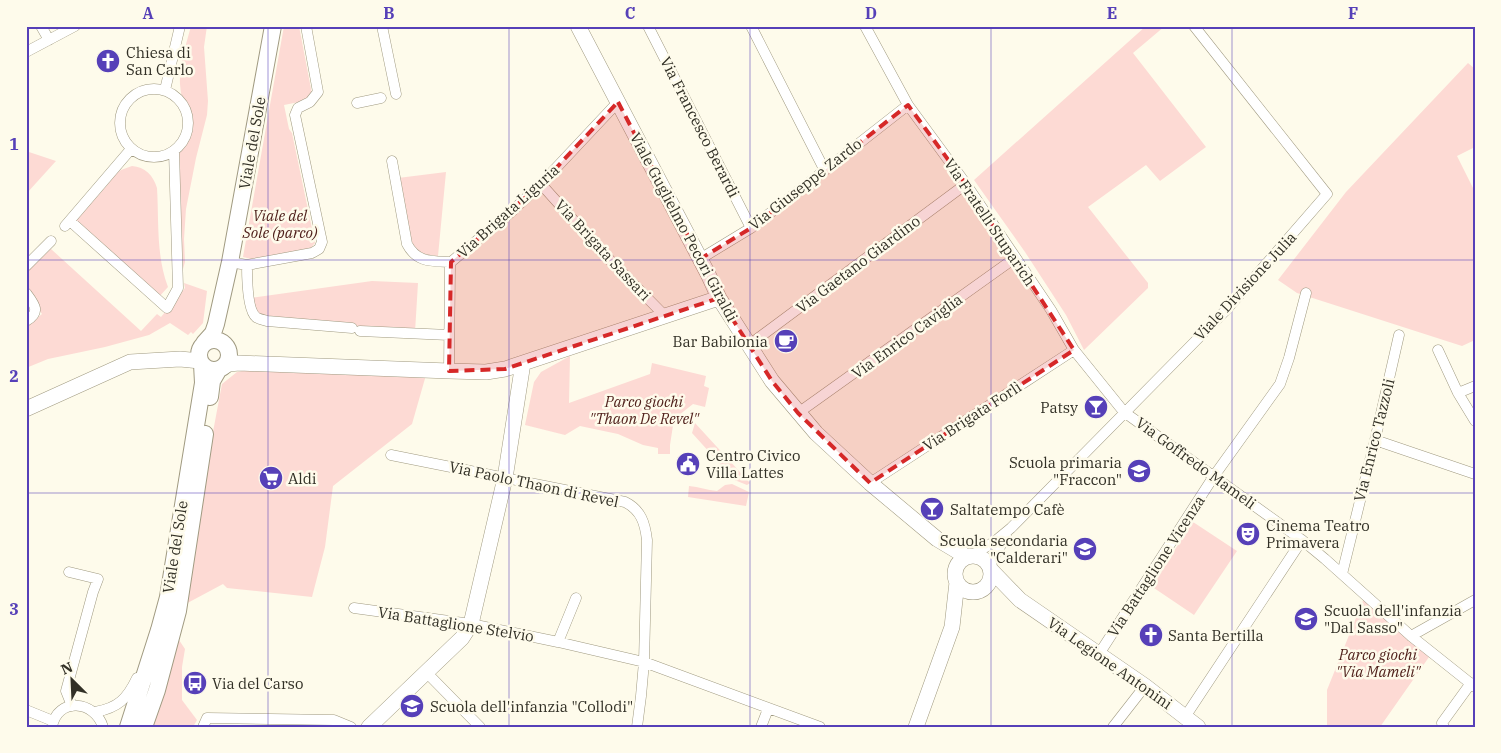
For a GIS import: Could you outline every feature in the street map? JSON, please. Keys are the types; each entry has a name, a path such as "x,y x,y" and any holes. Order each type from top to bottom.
{"main road":[{"name":"Viale del Sole","path":"128,727 168,597 204,373 202,355 213,333 230,262 273,26"},
{"name":"Viale del Sole","path":"144,727 157,690 178,611 212,381 224,359 224,289"},
{"path":"216,340 224,359 210,370 202,355 216,340"}],"street":[{"path":"40,26 49,40"},
{"path":"165,90 180,26"},
{"path":"230,262 247,265 312,253 319,249 322,242 295,115 298,108 310,102 318,92 306,26"},
{"path":"382,26 396,94"},
{"name":"Viale Guglielmo Pecori Giraldi","path":"578,26 700,259 718,298 772,381 816,433 870,483 937,539 969,556"},
{"name":"Via Francesco Berardi","path":"648,26 751,228"},
{"path":"751,26 824,169"},
{"name":"Via Fratelli Stuparich","path":"865,26 908,105 966,184 1050,310 1074,350 1124,412"},
{"name":"Viale Divisione Julia","path":"969,556 994,542 1011,528 1227,309 1327,194 1194,26"},
{"path":"26,52 72,27"},
{"path":"154,88 165,90 182,103 188,118 187,134 182,144 174,152 152,158 141,155 131,149 124,141 120,131 120,121 124,106 134,94 144,90 154,88"},
{"path":"357,103 381,98"},
{"name":"Via Brigata Liguria","path":"449,371 451,262 541,184 618,102"},
{"name":"Via Giuseppe Zardo","path":"700,259 751,228 908,105"},
{"path":"131,149 67,224 167,308 178,288 174,152"},
{"path":"392,161 407,244 412,253 420,258 451,262"},
{"name":"Via Brigata Sassari","path":"541,184 665,316"},
{"name":"Via Gaetano Giardino","path":"749,345 966,184"},
{"path":"26,266 51,241"},
{"name":"Via Enrico Caviglia","path":"798,413 1015,258"},
{"path":"247,265 251,312 256,318 267,321 356,330 449,335"},
{"path":"26,293 36,310 34,316 26,321"},
{"name":"Via Battaglione Vicenza","path":"1099,654 1214,476 1280,384 1289,358 1306,293"},
{"path":"224,359 233,363 486,372 505,369 718,298"},
{"name":"Via Enrico Tazzoli","path":"1342,574 1375,440 1398,335"},
{"name":"Via Brigata Forlì","path":"870,483 1074,350"},
{"path":"1438,350 1458,393 1475,421"},
{"path":"26,409 130,362 180,359 202,355"},
{"path":"369,727 462,638 471,624 505,478 523,363"},
{"path":"1458,393 1475,386"},
{"name":"Via Goffredo Mameli","path":"1124,412 1302,540 1411,636 1473,685"},
{"path":"1375,440 1475,474"},
{"name":"Via Paolo Thaon di Revel","path":"391,455 625,502 634,507 646,526 647,540 644,662 642,696 636,727"},
{"name":"Viale Divisione Julia","path":"990,568 1011,528"},
{"name":"Viale Guglielmo Pecori Giraldi","path":"937,539 956,576"},
{"path":"1185,717 1302,540"},
{"path":"916,727 953,620 956,576 960,562 969,556 981,558 990,568 990,580 953,620"},
{"name":"Via Legione Antonini","path":"990,568 1020,600 1145,686 1198,727"},
{"path":"69,572 98,579 66,691 72,706"},
{"path":"956,576 965,590 980,590"},
{"name":"Via Legione Antonini","path":"980,590 1020,600"},
{"path":"558,642 576,598"},
{"path":"1411,636 1475,600"},
{"name":"Via Battaglione Stelvio","path":"354,608 471,624 644,662 820,727"},
{"path":"95,712 110,709 128,695 159,630"},
{"path":"426,672 480,727"},
{"path":"1444,727 1442,723 1473,685"},
{"path":"1113,727 1145,686"},
{"path":"26,710 52,724 57,714 64,709 80,706 95,712 100,718 103,727"},
{"path":"761,727 768,709"},
{"path":"205,722 334,720 352,727"}],"highlighted area":[{"path":"618,102 700,259 751,228 908,105 966,184 1074,350 870,483 798,413 772,381 719,298 505,369 449,371 451,262 541,184"}],"green space":[{"path":"191,26 207,26 204,47 208,101 207,115 186,209 185,262 183,269 178,154 192,134 182,97 180,77 183,55"},
{"name":"Viale del Sole (parco)","path":"284,26 299,26 312,94 309,100 284,105 289,129 292,133 315,243 308,251 251,259 243,257"},
{"path":"1146,26 1165,26 1133,53 1206,147 1160,181 1146,165 1088,207 1148,283 1148,288 1084,350 1066,315 1025,252 974,180"},
{"path":"1468,63 1475,69 1475,147 1457,156 1475,192 1475,340 1462,346 1297,293 1278,280 1346,192"},
{"path":"26,151 56,161 27,193 26,193"},
{"path":"132,166 148,172 157,188 160,250 168,287 157,299 73,224 114,175"},
{"path":"446,172 438,256 421,254 413,250 398,178"},
{"path":"51,249 141,331 157,314 161,317 185,288 184,283 207,291 203,323 193,334 191,332 188,335 170,323 149,335 105,347 48,359 26,368 26,326 42,314 26,292 26,270"},
{"path":"372,281 418,283 415,332 257,321 250,298"},
{"name":"Parco giochi \"Thaon De Revel\"","path":"570,356 569,403 650,374 652,363 706,376 704,386 709,388 705,407 693,404 674,419 670,454 658,454 658,448 643,445 618,434 580,426 565,435 525,425 534,382 541,372"},
{"path":"252,369 426,375 412,424 333,486 325,547 312,597 227,588 223,584 180,607 222,384 237,372"},
{"path":"695,423 750,483 747,485 732,479 692,433"},
{"path":"732,484 749,492 746,506 688,497 689,486 717,491 725,485"},
{"path":"1193,522 1237,551 1194,615 1151,586"},
{"name":"Parco giochi \"Via Mameli\"","path":"1364,598 1429,657 1380,727 1327,727 1327,690"},
{"path":"177,637 185,649 182,667 182,700 197,720 193,727 149,727"}],"place":[{"name":"Chiesa di San Carlo","path":"108,61"},
{"name":"Bar Babilonia","path":"786,341"},
{"name":"Patsy","path":"1096,407"},
{"name":"Centro Civico Villa Lattes","path":"688,464"},
{"name":"Scuola primaria \"Fraccon\"","path":"1139,471"},
{"name":"Aldi","path":"271,478"},
{"name":"Saltatempo Cafè","path":"932,509"},
{"name":"Cinema Teatro Primavera","path":"1248,534"},
{"name":"Scuola secondaria \"Calderari\"","path":"1085,549"},
{"name":"Scuola dell'infanzia \"Dal Sasso\"","path":"1306,619"},
{"name":"Santa Bertilla","path":"1151,635"},
{"name":"Via del Carso","path":"195,683"},
{"name":"Scuola dell'infanzia \"Collodi\"","path":"412,706"}]}
